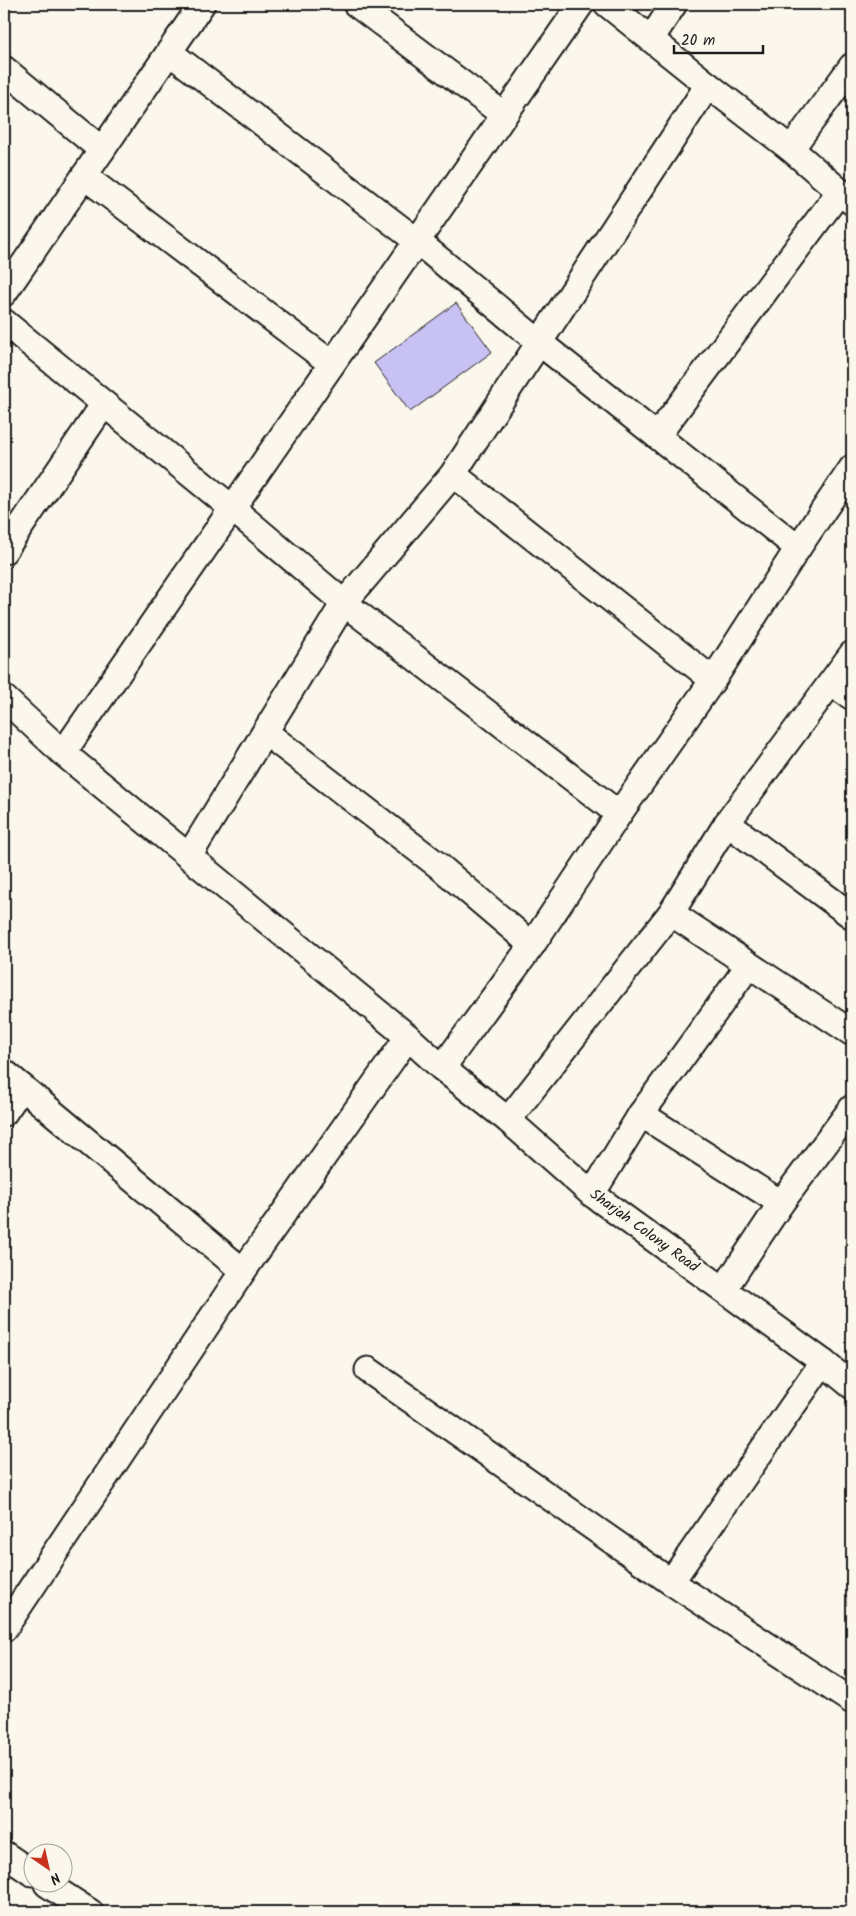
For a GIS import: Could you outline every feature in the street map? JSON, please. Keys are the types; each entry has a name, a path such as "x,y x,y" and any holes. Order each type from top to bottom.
{"street":[{"path":"4,292 202,4"},
{"path":"356,4 504,115"},
{"path":"63,753 581,4"},
{"path":"607,4 708,86 791,149 846,196 657,436"},
{"path":"651,39 674,4"},
{"path":"169,52 417,241 540,343 798,548"},
{"path":"791,149 852,66"},
{"path":"4,69 102,150"},
{"path":"189,856 344,603 453,474 708,86"},
{"path":"84,176 332,364"},
{"path":"4,322 233,509 344,603 619,814"},
{"path":"4,552 104,404"},
{"path":"442,1068 532,945 619,814 713,680 852,468"},
{"path":"453,474 713,680"},
{"path":"508,1120 671,913 727,823 852,654"},
{"path":"831,683 852,698"},
{"name":"Sharjah Colony Road","path":"4,700 63,753 408,1037 442,1068 508,1120 592,1194 823,1362 852,1386"},
{"path":"265,732 439,866 532,945"},
{"path":"727,823 852,916"},
{"path":"671,913 852,1034"},
{"path":"592,1194 641,1114 749,965"},
{"path":"4,1629 242,1271 408,1037"},
{"path":"4,1113 13,1080 242,1271"},
{"path":"724,1289 781,1203 852,1108"},
{"path":"641,1114 781,1203"},
{"path":"671,1582 823,1362"},
{"path":"368,1370 671,1582 852,1701"},
{"path":"4,1854 22,1866"},
{"path":"63,1894 90,1912"}],"building":[{"path":"456,303 492,352 410,412 374,363"}]}
